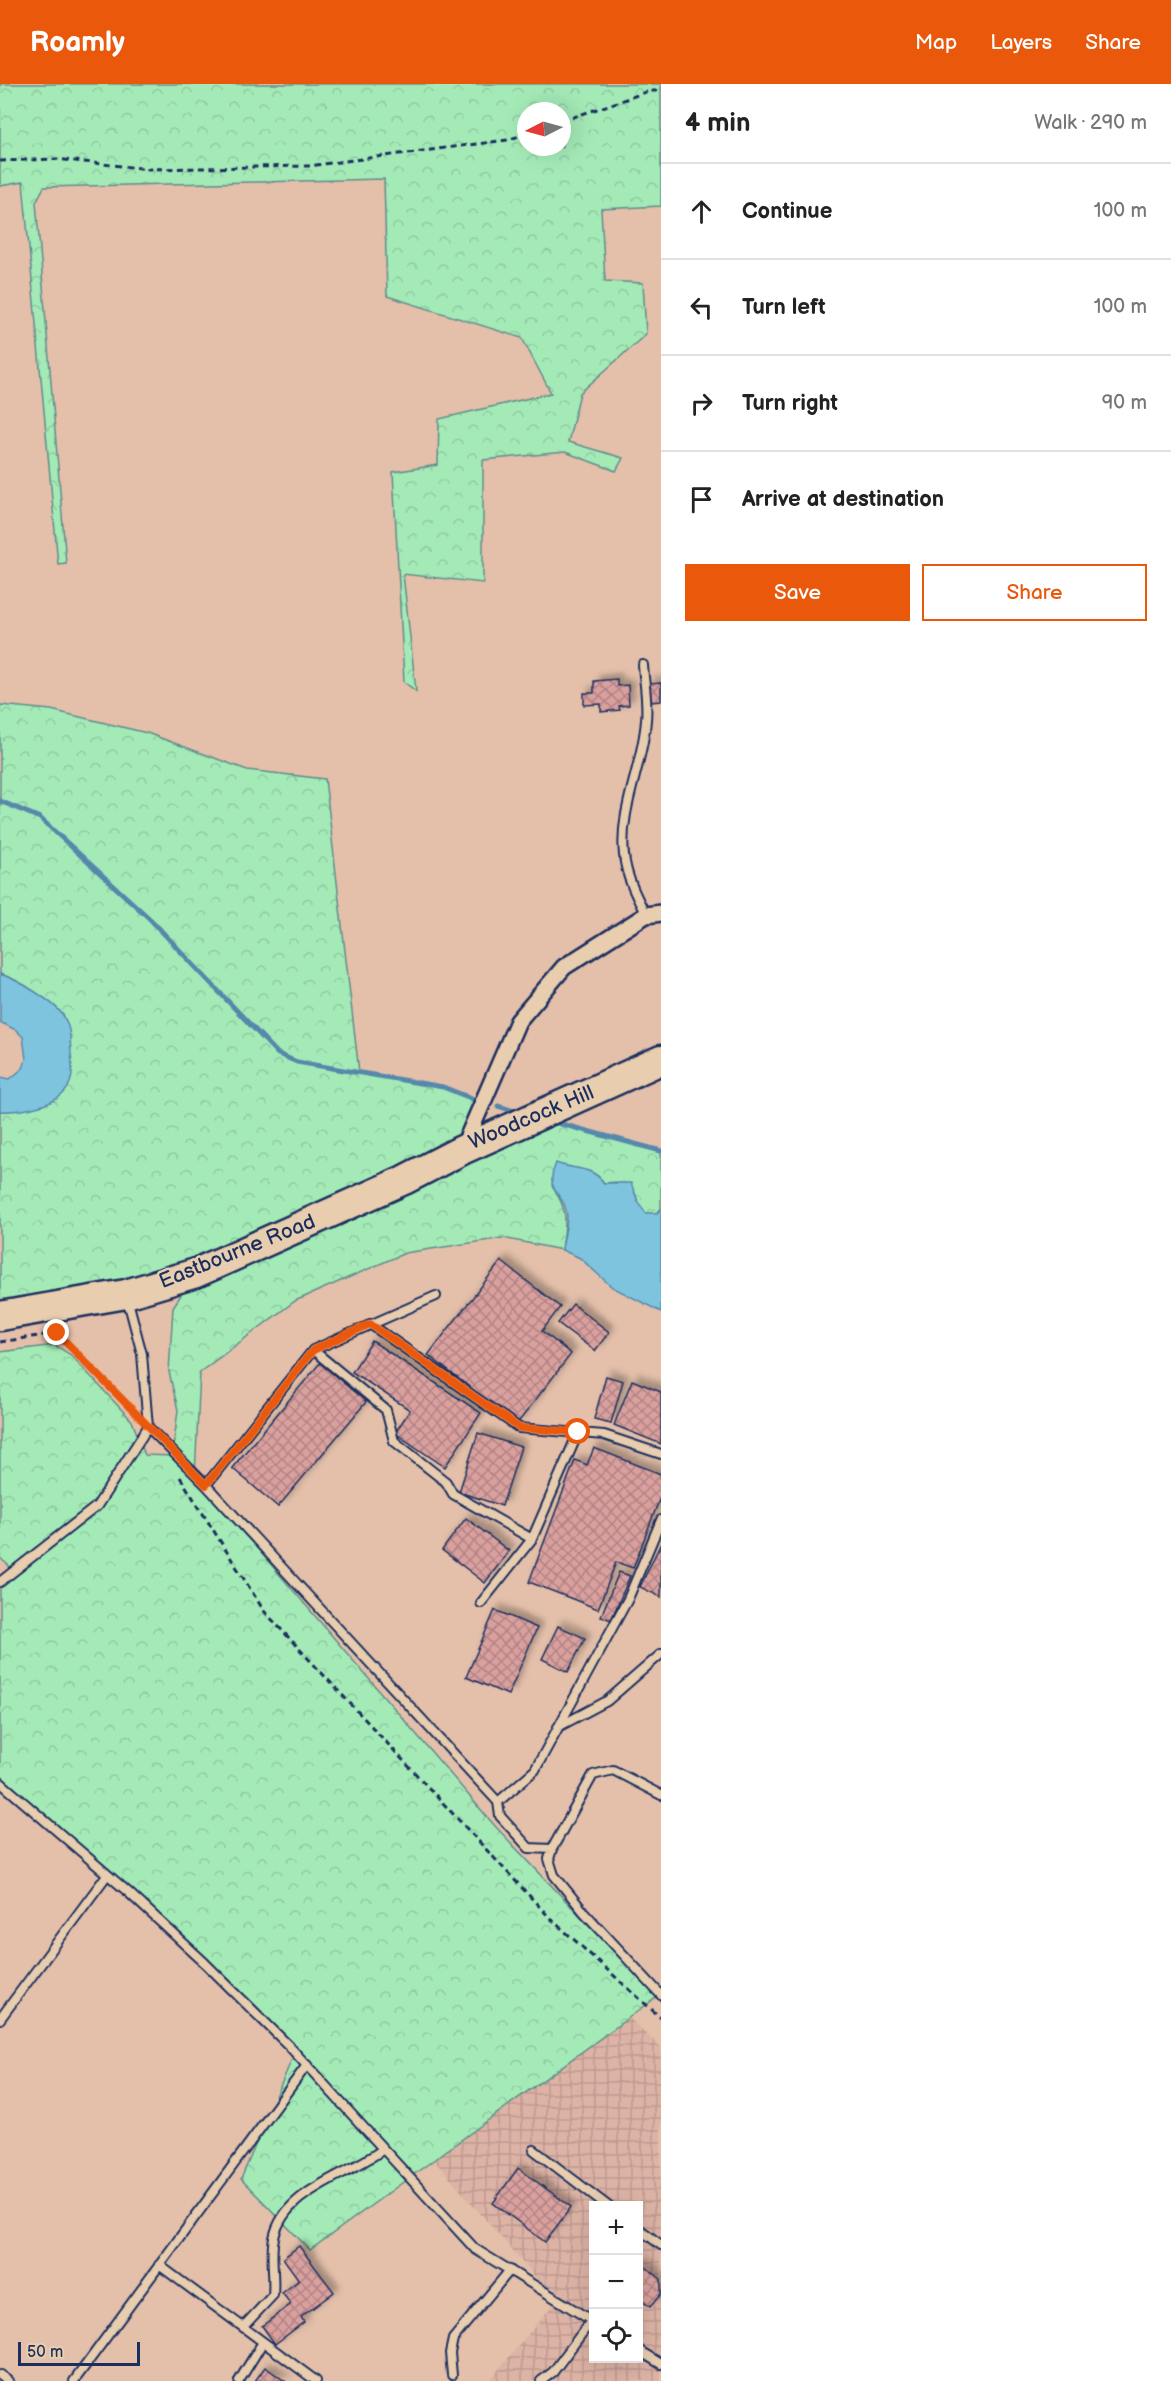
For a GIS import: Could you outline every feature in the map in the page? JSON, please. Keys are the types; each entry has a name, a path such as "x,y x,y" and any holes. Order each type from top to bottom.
{"highway":[{"name":"Woodcock Hill","path":"462,1150 661,1060"},
{"name":"Eastbourne Road","path":"0,1316 126,1294 196,1273 404,1180 462,1150"}],"street":[{"name":"Woodcock Hill","path":"462,1150 518,1021 564,967 654,914"}],"lane":[{"path":"643,664 647,718 624,825 624,855 636,895 654,914"},
{"path":"0,1582 97,1506 148,1427 142,1354 126,1294"},
{"path":"206,1485 313,1350 436,1296"},
{"path":"370,1324 519,1428 604,1435 661,1454"},
{"path":"313,1350 386,1410 394,1441 446,1482 453,1494 532,1539"},
{"path":"148,1427 206,1485 498,1802 500,1816 529,1848 552,1849"},
{"path":"481,1603 532,1539 578,1432"},
{"path":"498,1802 535,1770 628,1599 661,1520"},
{"path":"558,1727 607,1701 661,1654"},
{"path":"661,1795 613,1770 593,1775 552,1849 549,1859 554,1875 584,1912 661,1995"},
{"path":"0,1782 205,1964 307,2065 475,2249 589,2319"},
{"path":"0,2019 107,1875"},
{"path":"74,2381 307,2065"},
{"path":"243,2327 273,2295 274,2239 279,2225 295,2204 309,2191 370,2159 383,2149"},
{"path":"534,2150 604,2201"},
{"path":"643,2231 661,2245"},
{"path":"159,2265 316,2381"},
{"path":"452,2375 450,2353 453,2339 510,2270"},
{"path":"541,2381 553,2372 589,2325"},
{"path":"239,2381 264,2342"},
{"path":"643,2353 661,2364"},
{"path":"0,2375 8,2381"}],"path":[{"path":"571,118 649,91 661,91"},
{"path":"0,161 56,159 149,169 308,166 517,137"},
{"path":"0,1342 57,1333 148,1427"},
{"path":"179,1476 264,1611 551,1919 661,2018"}],"shaded area":[{"path":"629,2018 661,2047 661,2381 489,2381 556,2301 434,2160"}],"green space":[{"path":"0,84 661,84 661,206 601,209 605,281 643,283 646,334 580,393 568,442 623,458 616,471 565,452 483,460 483,583 403,574 416,691 404,682 393,472 438,465 439,419 551,393 522,338 387,296 384,179 44,187 36,202 66,563 58,564 23,182 0,186"},
{"path":"0,705 51,710 147,733 247,770 325,779 359,1072 443,1087 483,1102 462,1149 544,1119 661,1151 661,1209 657,1213 646,1214 635,1193 616,1182 604,1183 589,1171 556,1164 552,1186 561,1202 565,1216 562,1250 503,1238 405,1253 295,1301 200,1372 195,1476 495,1826 657,1997 310,2250 241,2179 297,2047 107,1875 0,1788 0,1582 15,1571 0,1558 0,1352 55,1345 71,1355 132,1421 145,1455 172,1456 178,1410 169,1372 173,1307 195,1274 0,1316 0,1111 9,1111 64,1016 34,991 0,974"}],"water":[{"path":"0,974 25,986 60,1011 70,1035 72,1073 69,1085 58,1098 29,1109 0,1111 0,1077 10,1079 23,1068 26,1059 23,1037 16,1030 0,1022"},
{"path":"556,1163 589,1171 604,1183 631,1183 638,1202 646,1213 657,1213 661,1209 661,1312 612,1287 580,1258 562,1250 567,1216 563,1202 553,1187"}],"building":[{"path":"617,679 617,686 628,685 629,705 619,706 620,710 601,712 601,704 584,705 584,693 594,693 594,681"},
{"path":"661,683 661,701 651,702 649,684"},
{"path":"501,1261 560,1307 542,1331 571,1354 517,1424 428,1355"},
{"path":"573,1304 609,1332 595,1351 558,1323"},
{"path":"372,1341 481,1413 445,1467 395,1433 410,1410 352,1372"},
{"path":"320,1363 366,1402 278,1507 232,1468"},
{"path":"606,1376 623,1381 611,1423 594,1419"},
{"path":"632,1380 661,1392 661,1444 614,1425"},
{"path":"478,1433 521,1447 502,1506 459,1492"},
{"path":"594,1448 661,1474 661,1495 633,1568 616,1562 598,1609 529,1582 575,1460 587,1465"},
{"path":"466,1518 509,1551 485,1583 442,1550"},
{"path":"661,1543 661,1597 640,1587"},
{"path":"619,1572 630,1576 611,1620 601,1616"},
{"path":"495,1610 537,1628 508,1695 466,1677"},
{"path":"558,1626 585,1638 568,1672 542,1659"},
{"path":"518,2168 571,2207 545,2242 493,2203"},
{"path":"299,2246 334,2292 301,2317 304,2322 275,2344 262,2326 291,2304 282,2293 299,2280 283,2258"},
{"path":"643,2265 661,2279 661,2294 650,2307 643,2302"},
{"path":"265,2367 285,2381 255,2381"}],"waterway":[{"path":"0,801 40,818 150,919 278,1054 297,1062 443,1087 473,1099"},
{"path":"498,1106 514,1111"},
{"path":"550,1121 661,1151"}],"route":[{"path":"57,1333 206,1485 313,1350 370,1324 519,1428 578,1432"}]}
